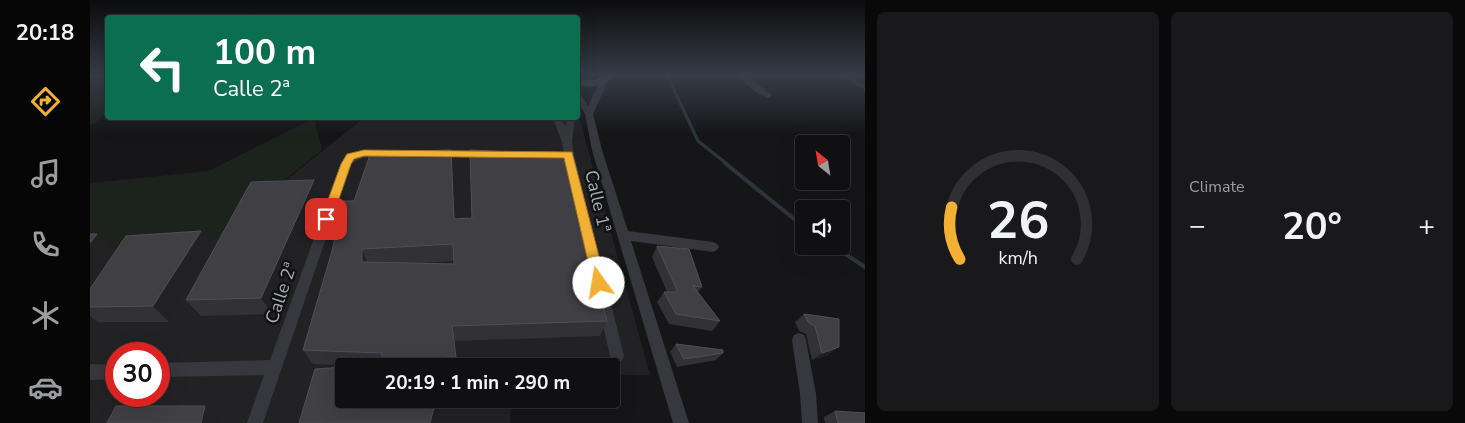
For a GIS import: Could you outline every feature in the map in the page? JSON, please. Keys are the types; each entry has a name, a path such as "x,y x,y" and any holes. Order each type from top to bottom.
{"street":[{"path":"597,95 595,98 581,105 597,150 681,423"},
{"name":"Calle 1ª","path":"558,120 568,148 617,356"},
{"name":"Calle 1ª","path":"568,148 571,120"},
{"path":"530,154 568,148"},
{"name":"Calle 2ª","path":"255,423 346,164 351,157 364,153 393,153"},
{"path":"423,153 491,154"},
{"path":"623,235 713,247"},
{"path":"799,340 808,394 810,423"},
{"path":"170,370 275,367"},
{"path":"90,372 105,372"}],"shaded area":[{"path":"90,95 105,95 105,113 95,123 90,125"},
{"path":"310,120 314,120 322,150 203,246 90,247 90,183 209,171"},
{"path":"361,120 580,120 650,375 620,375 620,358 335,358 335,408 511,408 510,423 90,423 90,247 203,246"}],"building":[{"path":"451,150 454,219 472,218 470,150 568,155 576,187 573,187 589,250 587,250 607,321 452,326 456,357 446,358 382,358 382,353 303,350 332,251 343,201 354,201 371,152","holes":["453,244 454,264 362,262 362,249"]},
{"path":"314,180 261,298 186,300 251,182"},
{"path":"201,231 153,306 90,307 90,289 126,236"},
{"path":"90,234 97,234 90,243"},
{"path":"657,246 689,249 702,287 693,286 720,321 676,314 664,292 678,292"},
{"path":"804,314 839,319 839,347 822,353 815,326 809,323"},
{"path":"676,344 723,350 723,353 684,359"},
{"path":"335,368 335,408 434,408 430,423 299,423 315,369"},
{"path":"205,406 201,423 107,423 115,407"},
{"path":"835,411 865,413 865,423 838,423"}],"waterway":[{"path":"676,95 698,141 727,164"},
{"path":"725,163 795,220"},
{"path":"847,255 865,267"}],"route":[{"path":"326,219 346,164 351,157 364,153 569,154 599,283"}]}
